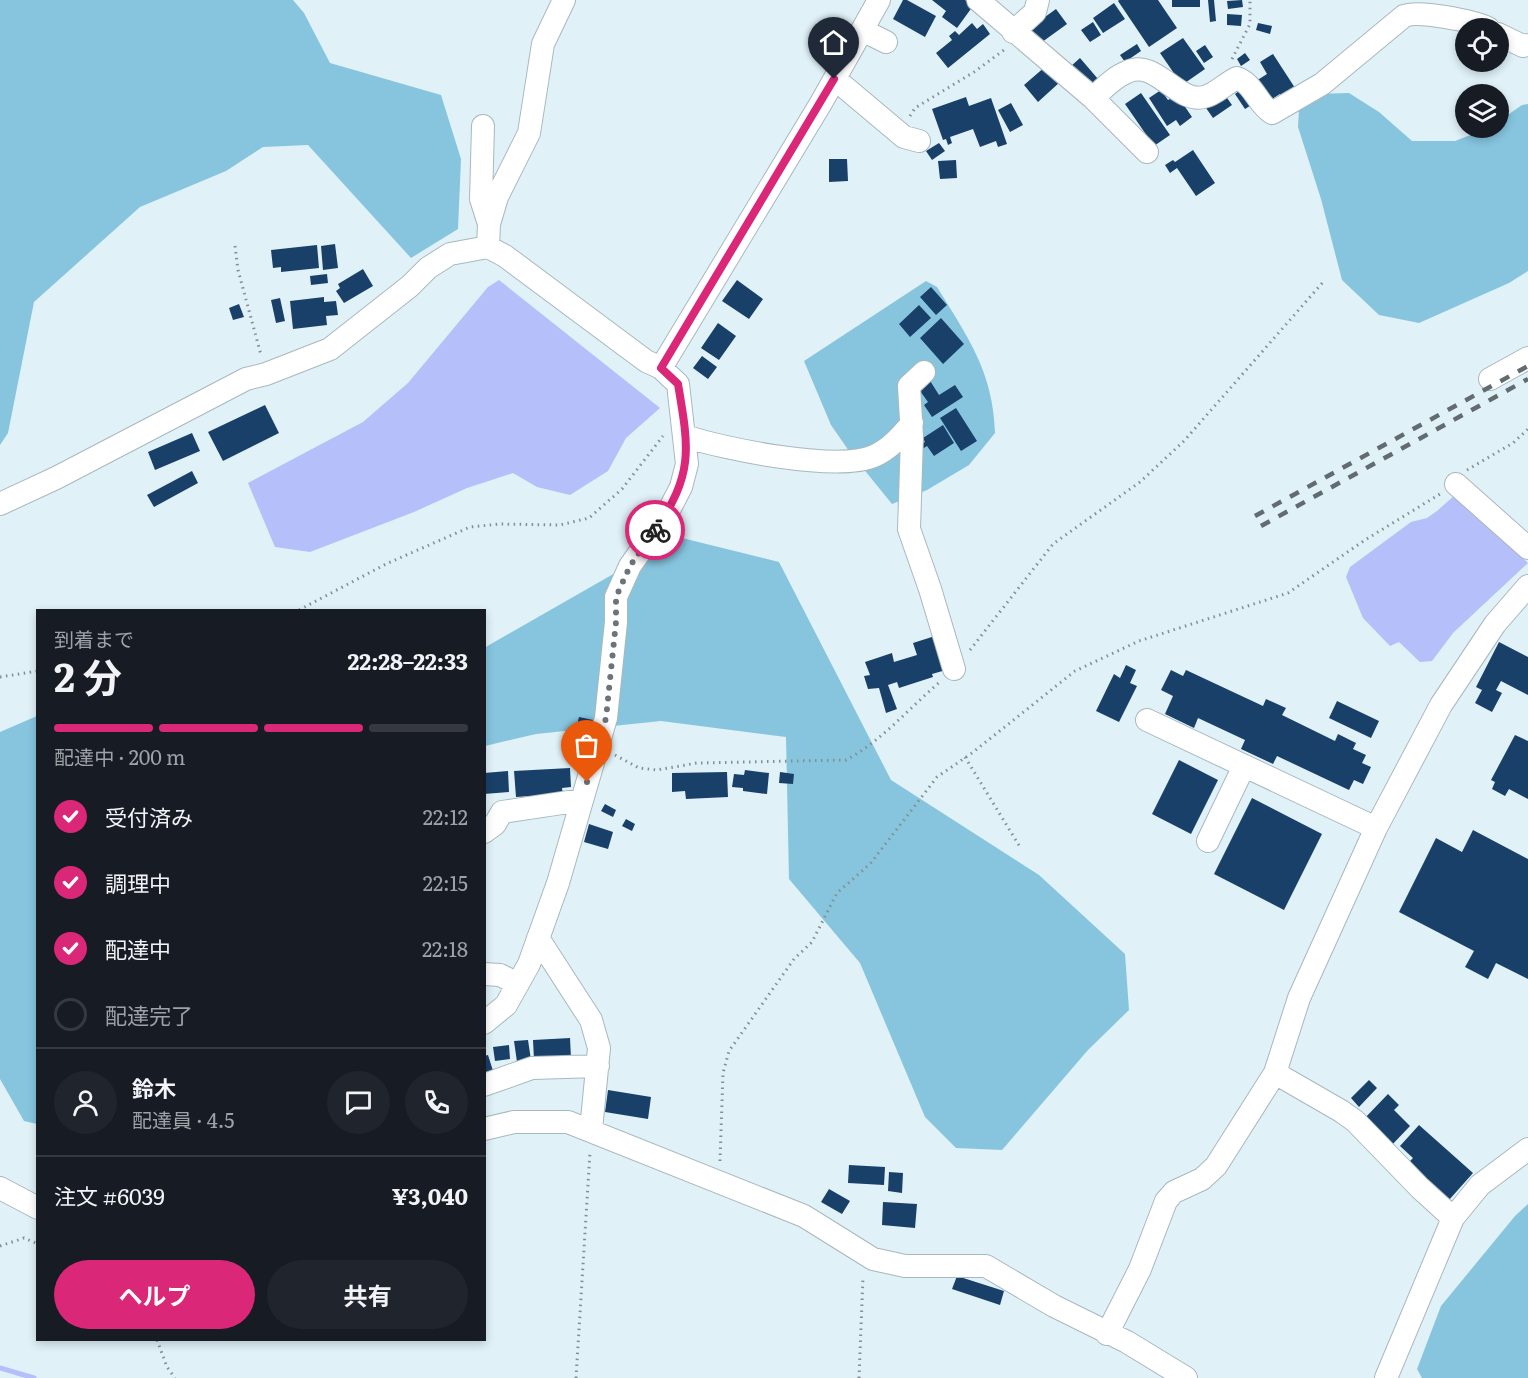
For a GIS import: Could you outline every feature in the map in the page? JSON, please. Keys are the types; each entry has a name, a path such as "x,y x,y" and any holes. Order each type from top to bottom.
{"street":[{"path":"488,247 489,224 497,197 529,133 543,44 564,0"},
{"path":"661,368 879,0"},
{"path":"978,0 1093,98 1147,152"},
{"path":"1013,32 1035,12 1038,0"},
{"path":"1093,98 1127,72 1137,69 1149,72 1191,98 1205,97 1237,78 1246,81 1266,110 1272,113 1323,84 1404,16 1411,13 1455,20"},
{"path":"862,30 886,42"},
{"path":"1509,39 1523,46 1528,45"},
{"path":"834,79 904,137 919,141"},
{"path":"483,126 481,199 489,224"},
{"path":"0,504 56,478 246,379 266,374 330,349 410,286 428,268 450,254 488,247 538,280 646,361 661,368 678,384 683,411 687,464 681,487 668,512 630,566 616,597 616,622 606,718 558,883 529,964 506,1005 486,1021"},
{"path":"1491,379 1528,358"},
{"path":"924,372 909,386 912,423 909,529 954,669"},
{"path":"685,436 708,444 741,450 830,462 846,462 874,457 896,442 912,423"},
{"path":"1456,484 1528,548"},
{"path":"1107,1334 1140,1269 1166,1202 1174,1192 1202,1179 1216,1166 1275,1073 1299,998 1376,828 1441,705 1495,624 1528,586"},
{"path":"1147,720 1376,828"},
{"path":"1208,841 1244,766"},
{"path":"486,831 495,824 502,812 582,801"},
{"path":"538,938 591,1020 599,1048 591,1130"},
{"path":"486,974 500,975 518,984"},
{"path":"486,1084 532,1068 597,1066"},
{"path":"1275,1073 1355,1121 1420,1188 1453,1218"},
{"path":"486,1129 514,1122 568,1122 804,1216 873,1259 905,1266 986,1266 1107,1334 1127,1342 1186,1378"},
{"path":"1386,1378 1453,1218 1480,1185 1528,1149"},
{"path":"0,1188 36,1207"}],"path":[{"path":"1223,86 1236,47 1250,24 1250,0"},
{"path":"898,132 915,108 1004,52 1013,32"},
{"path":"236,246 238,270 266,374"},
{"path":"598,745 639,768 657,770 697,763 846,760 860,753 954,669 1053,544 1140,482 1184,441 1324,282"},
{"path":"301,609 386,564 470,527 500,524 560,525 589,519 622,489 683,411"},
{"path":"719,1181 723,1073 729,1051 794,958 812,942 837,893 870,864 937,777 1075,671 1139,641 1288,593 1365,540 1456,484 1467,469 1513,443 1528,429"},
{"path":"0,677 36,671"},
{"path":"965,757 1020,847"},
{"path":"576,1378 591,1130"},
{"path":"0,1246 24,1238 36,1243"},
{"path":"858,1378 865,1254"},
{"path":"157,1341 167,1367 175,1378"}],"shaded area":[{"path":"0,0 293,0 304,13 330,63 441,95 461,159 458,229 411,258 308,145 263,147 226,171 140,207 34,302 8,433 0,445"},
{"path":"1349,93 1379,112 1412,141 1509,138 1509,114 1522,105 1528,104 1528,271 1509,283 1419,323 1379,315 1342,280 1321,199 1298,127 1299,109 1315,94"},
{"path":"499,280 660,408 626,438 608,471 570,495 537,487 513,473 467,488 414,512 310,552 275,547 248,483 363,422 408,383 488,287"},
{"path":"926,281 937,287 977,356 989,391 995,433 969,465 927,490 892,504 831,425 804,361"},
{"path":"1456,494 1528,563 1453,633 1432,661 1420,662 1399,642 1390,646 1363,618 1346,577 1350,567 1411,522 1427,518"},
{"path":"678,537 779,562 891,780 1039,875 1125,954 1129,1010 1088,1050 1002,1150 956,1148 925,1117 860,963 789,879 786,737 661,721 536,734 486,746 486,647"},
{"path":"36,716 36,1124 24,1121 0,1079 0,732"},
{"path":"1528,1204 1528,1378 1422,1378 1417,1369 1441,1306 1515,1216"}],"building":[{"path":"903,0 936,16 925,37 893,19"},
{"path":"932,0 965,0 973,6 957,28 942,17 946,11"},
{"path":"1119,0 1158,0 1177,28 1149,47"},
{"path":"1172,0 1200,0 1200,7 1172,7"},
{"path":"1208,0 1214,0 1216,21 1210,22"},
{"path":"1242,0 1243,7 1228,9 1227,1"},
{"path":"1114,3 1125,19 1103,33 1093,18"},
{"path":"1056,9 1067,24 1038,45 1027,30"},
{"path":"1227,14 1242,15 1241,26 1227,25"},
{"path":"1093,22 1101,35 1090,42 1081,30"},
{"path":"972,23 977,29 983,24 990,34 948,68 936,53 952,40 949,36 955,31 959,35"},
{"path":"1258,23 1272,26 1270,34 1256,30"},
{"path":"1183,38 1205,69 1182,85 1160,53"},
{"path":"1137,44 1141,51 1125,62 1120,55"},
{"path":"1205,45 1213,57 1204,63 1196,51"},
{"path":"1245,53 1250,60 1241,66 1237,59"},
{"path":"1273,54 1297,91 1284,99 1280,94 1269,101 1256,81 1267,74 1260,62"},
{"path":"1080,58 1098,79 1088,88 1070,67"},
{"path":"1046,66 1060,82 1038,102 1024,85"},
{"path":"1243,88 1253,104 1245,109 1235,94"},
{"path":"1161,90 1168,100 1177,95 1192,117 1180,126 1176,120 1167,126 1149,98"},
{"path":"1141,93 1170,135 1154,146 1125,104"},
{"path":"1225,95 1232,105 1213,118 1206,108"},
{"path":"966,97 969,106 991,98 1007,144 998,147 996,141 980,147 973,129 950,137 952,143 948,145 946,139 943,140 932,109"},
{"path":"1011,103 1023,125 1010,132 998,110"},
{"path":"939,143 945,151 932,160 926,151"},
{"path":"1193,150 1215,183 1196,196 1177,168 1170,173 1165,165 1173,160 1175,162"},
{"path":"829,159 847,159 848,181 829,182"},
{"path":"956,160 957,178 940,179 938,161"},
{"path":"335,244 338,268 323,270 321,246"},
{"path":"317,245 319,268 281,272 281,267 273,268 271,250"},
{"path":"363,269 373,286 344,303 336,291 340,288 338,284"},
{"path":"327,274 328,283 311,285 310,276"},
{"path":"737,280 763,299 749,319 722,301"},
{"path":"931,287 947,305 936,315 920,297"},
{"path":"324,297 324,302 336,301 338,315 326,316 327,325 293,329 290,301"},
{"path":"280,298 285,321 276,323 271,300"},
{"path":"239,304 244,317 233,320 229,308"},
{"path":"919,305 931,318 910,337 899,324"},
{"path":"941,318 964,344 943,364 920,338"},
{"path":"718,323 736,336 719,360 701,348"},
{"path":"702,356 717,367 708,379 693,368"},
{"path":"927,376 939,395 955,385 963,397 932,417 924,405 928,402 915,384"},
{"path":"265,405 279,433 223,461 208,432"},
{"path":"956,408 977,441 961,451 940,418"},
{"path":"943,425 954,443 934,456 927,446 919,451 917,447 925,442 923,438"},
{"path":"192,433 200,451 155,470 148,452"},
{"path":"192,471 198,483 154,507 147,495"},
{"path":"935,636 946,670 932,674 933,677 899,688 897,682 888,685 897,709 886,713 879,688 868,689 864,676 870,675 865,662 892,653 894,662 917,655 913,643"},
{"path":"1499,642 1528,657 1528,695 1501,681 1496,690 1502,693 1492,712 1475,703 1482,690 1476,687"},
{"path":"1126,665 1136,670 1130,683 1137,686 1119,722 1096,711 1114,674 1120,678"},
{"path":"1171,670 1183,676 1186,670 1263,706 1266,699 1286,708 1282,715 1335,741 1338,734 1356,743 1353,749 1366,755 1362,763 1371,767 1363,784 1354,780 1349,790 1277,756 1273,764 1241,749 1245,740 1198,718 1194,728 1165,714 1173,696 1161,690"},
{"path":"1337,701 1379,721 1371,738 1329,718"},
{"path":"579,717 593,720 583,759 569,756"},
{"path":"1515,735 1528,741 1528,799 1509,789 1505,796 1492,789 1495,782 1491,780"},
{"path":"1179,760 1218,780 1191,834 1152,814"},
{"path":"570,768 571,787 562,788 563,794 516,797 514,771"},
{"path":"745,770 769,773 767,794 732,787 734,774 744,775"},
{"path":"508,771 509,792 486,794 486,773"},
{"path":"727,772 728,797 686,799 685,791 672,792 672,773"},
{"path":"780,772 794,774 793,784 779,783"},
{"path":"1252,798 1322,834 1284,910 1214,874"},
{"path":"605,804 616,810 613,817 601,811"},
{"path":"626,819 635,824 632,831 622,826"},
{"path":"589,824 613,832 608,849 584,842"},
{"path":"1473,830 1528,859 1528,979 1496,963 1488,979 1465,967 1474,951 1399,912 1436,838 1462,852"},
{"path":"570,1038 571,1058 534,1060 533,1040"},
{"path":"528,1040 531,1060 517,1062 514,1041"},
{"path":"509,1045 510,1059 495,1061 493,1047"},
{"path":"488,1055 494,1074 486,1076 486,1056"},
{"path":"1369,1080 1377,1088 1359,1107 1351,1098"},
{"path":"608,1090 651,1097 648,1119 605,1112"},
{"path":"1388,1094 1399,1105 1394,1110 1410,1126 1390,1147 1363,1120"},
{"path":"1419,1125 1473,1173 1449,1200 1407,1164 1413,1158 1400,1146"},
{"path":"849,1165 885,1167 884,1185 848,1183"},
{"path":"889,1172 903,1173 902,1193 888,1191"},
{"path":"829,1189 850,1201 842,1214 821,1202"},
{"path":"883,1202 917,1204 915,1228 882,1225"},
{"path":"957,1276 1004,1291 1000,1305 952,1289"}],"waterway":[{"path":"0,1368 34,1378"}],"railway":[{"path":"1255,516 1528,366"},
{"path":"1261,526 1528,379"}],"way so far":[{"path":"587,782 606,718 616,622 616,597 630,566 655,530"}],"route":[{"path":"655,530 668,512 681,487 687,464 683,411 678,384 661,368 834,79"}]}
